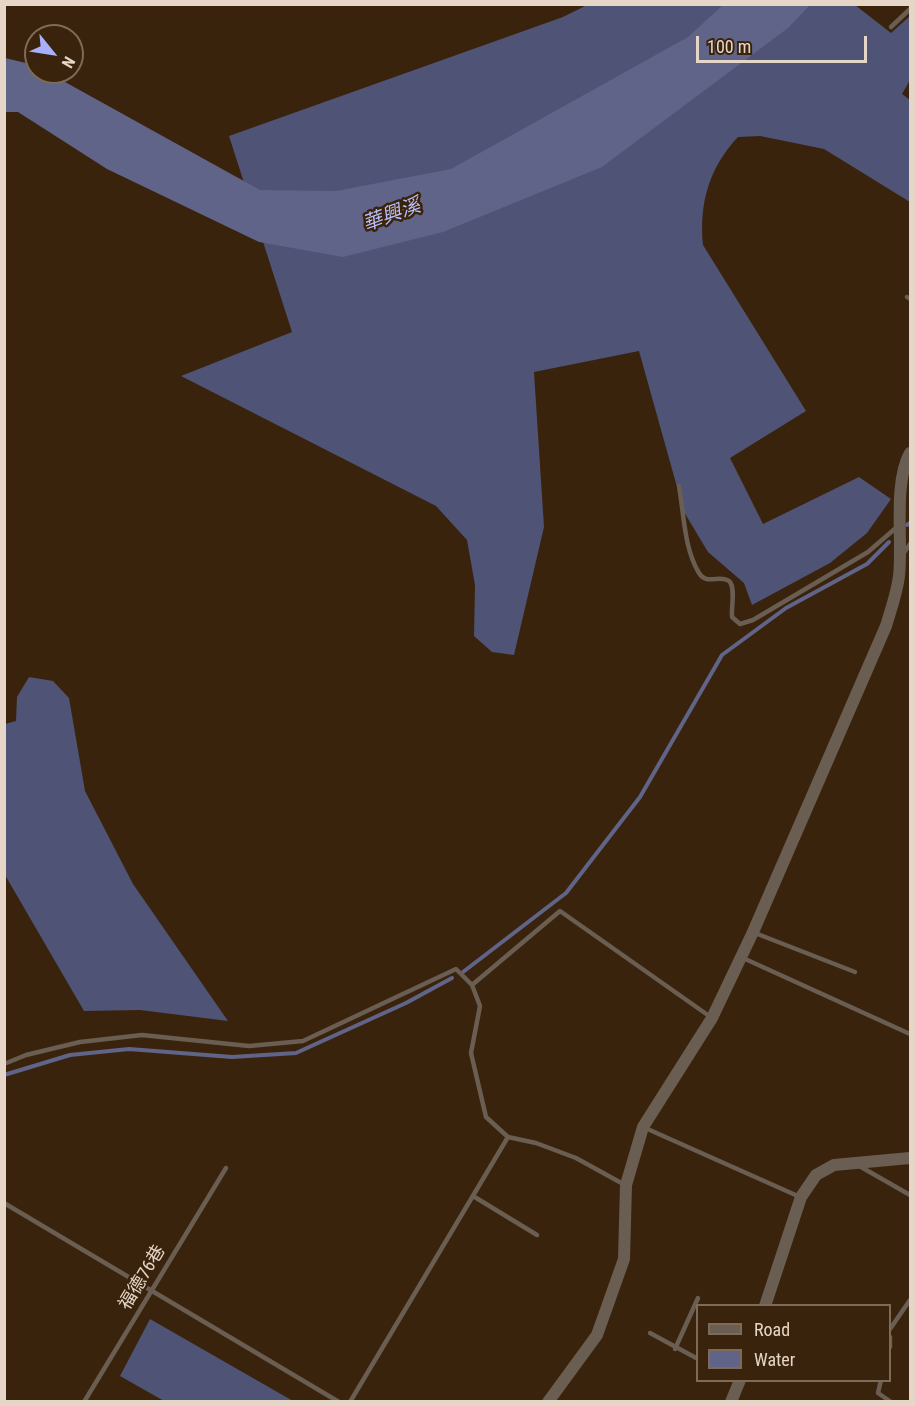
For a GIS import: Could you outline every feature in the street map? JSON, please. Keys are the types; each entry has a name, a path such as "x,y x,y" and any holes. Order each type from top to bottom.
{"street":[{"path":"548,1401 597,1335 624,1259 626,1185 644,1127 712,1018 753,932 886,626 897,586 898,526 905,470 910,453"},
{"path":"765,1304 801,1197 816,1175 834,1165 910,1158"},
{"path":"731,1401 739,1382"}],"lane":[{"path":"891,27 910,9"},
{"path":"679,486 690,555 701,576 709,580 722,578 730,582 733,588 732,617 740,624 753,620 868,552 892,528 898,526"},
{"path":"899,558 910,544"},
{"path":"471,985 560,911 712,1018"},
{"path":"753,932 855,972"},
{"path":"741,957 910,1034"},
{"path":"4,1064 26,1055 80,1041 142,1035 249,1046 303,1041 456,969 471,985 480,1006 471,1053 486,1117 508,1137 537,1143 576,1158 626,1185"},
{"path":"644,1127 801,1197"},
{"path":"350,1401 508,1137"},
{"path":"856,1164 910,1195"},
{"name":"福德76巷","path":"84,1401 226,1168"},
{"path":"473,1196 537,1235"},
{"path":"4,1203 339,1401"},
{"path":"675,1349 698,1298"},
{"path":"891,1328 910,1300"},
{"path":"650,1333 675,1349 696,1358"},
{"path":"881,1382 878,1393 891,1401"}],"shaded area":[{"path":"587,5 855,5 891,33 910,16 910,80 902,94 910,100 910,202 824,149 760,136 738,137 713,174 705,201 702,230 703,245 806,411 730,458 763,524 859,477 891,499 867,533 830,563 752,605 744,583 708,552 684,512 639,351 534,372 544,527 514,655 492,652 474,636 475,585 467,540 436,506 181,376 292,332 229,136 563,17"},
{"path":"29,677 53,681 69,698 85,791 133,884 228,1021 140,1010 84,1011 5,875 5,724 16,721 17,697"},
{"path":"150,1319 293,1401 164,1401 120,1376"}],"water":[{"name":"華興溪","path":"723,5 810,5 788,28 602,167 443,232 343,257 259,242 107,169 18,112 5,112 5,58 24,63 24,84 69,84 260,190 336,191 451,169 688,37"}],"waterway":[{"path":"463,972 566,893 640,797 722,655 786,608 867,564 889,542"},
{"path":"4,1075 70,1055 129,1049 232,1057 296,1053 406,1003 452,978"}]}
